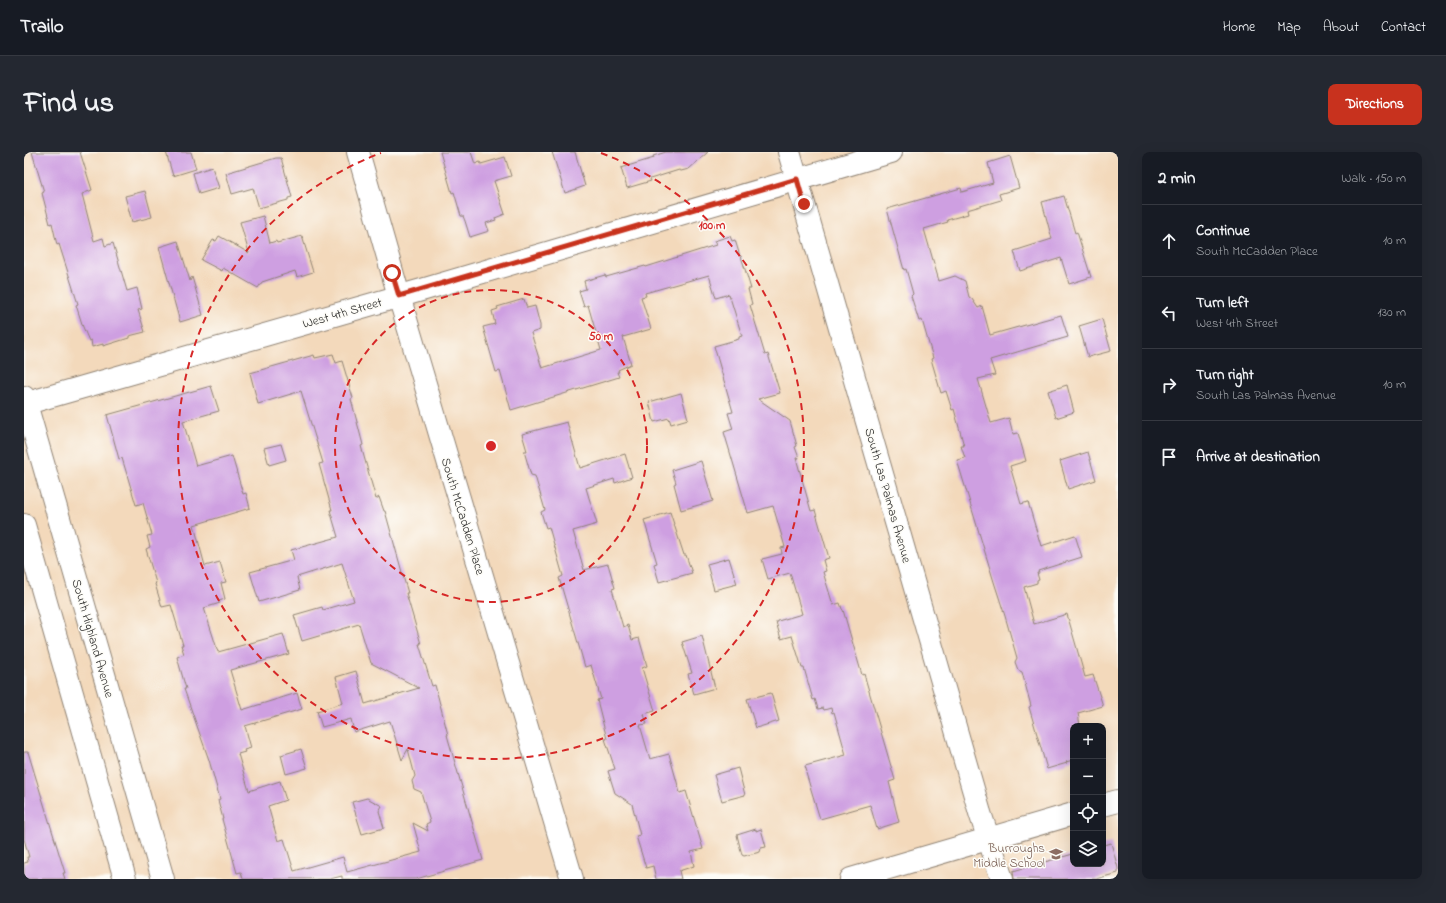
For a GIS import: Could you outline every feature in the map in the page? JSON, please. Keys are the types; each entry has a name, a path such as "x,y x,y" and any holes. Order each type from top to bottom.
{"street":[{"name":"South McCadden Place","path":"358,152 399,296 572,879"},
{"name":"South Las Palmas Avenue","path":"789,152 988,838 1002,879"},
{"name":"West 4th Street","path":"25,401 399,296 891,152"},
{"name":"South Highland Avenue","path":"25,401 163,879"},
{"path":"24,525 125,879"},
{"path":"1106,804 1118,801"},
{"path":"851,879 1070,815"}],"building":[{"path":"32,152 80,152 92,190 82,194 94,241 103,238 105,246 113,243 127,291 137,288 142,309 138,310 145,332 129,336 129,338 103,346 103,344 92,347 91,340 89,341 83,327 76,305 78,304 59,244 57,245 52,223 50,224 42,193 44,192"},
{"path":"166,152 191,152 196,169 173,176"},
{"path":"440,152 471,152 475,164 480,162 481,164 505,157 511,176 494,181 505,214 495,218 496,220 486,223 489,231 470,237 463,216 461,216 454,192 452,193"},
{"path":"552,152 575,152 585,186 565,193"},
{"path":"666,152 708,152 689,169 679,170 650,179 651,181 627,188 621,168 654,158 653,156"},
{"path":"1010,156 1019,188 999,194 1001,200 967,210 968,214 924,229 939,281 955,276 965,281 969,297 978,308 982,306 990,335 1061,315 1068,337 990,360 995,375 978,379 991,423 1009,418 1013,434 1018,433 1026,461 1010,466 1021,504 1028,502 1041,546 1075,535 1082,557 1038,571 1039,573 1037,573 1039,580 1037,583 1024,587 1034,624 1067,614 1085,677 1093,675 1103,706 1078,713 1080,723 1070,723 1070,761 1047,769 1029,707 1031,706 1022,672 1018,670 1015,662 1017,658 1005,616 957,460 965,458 961,446 964,446 954,409 952,410 946,391 941,393 922,320 919,321 911,296 913,294 906,269 904,270 887,209 961,188 962,192 993,183 988,163"},
{"path":"276,158 281,158 292,197 288,198 288,200 259,208 253,188 232,194 226,173"},
{"path":"212,167 219,188 199,194 193,173"},
{"path":"145,191 152,217 132,222 125,196"},
{"path":"1064,196 1075,233 1077,232 1091,277 1069,284 1061,258 1020,271 1014,251 1052,239 1042,202"},
{"path":"263,216 270,243 276,241 277,243 302,236 313,272 297,277 295,271 262,282 258,288 223,268 222,271 201,260 213,240 216,241 219,236 249,253 240,222"},
{"path":"730,236 732,241 735,240 741,256 751,289 748,289 752,304 750,305 765,355 768,354 780,393 758,399 790,421 797,446 795,447 799,458 796,458 811,511 815,510 829,558 823,560 826,571 823,572 833,605 840,603 843,610 862,675 864,674 895,780 889,782 899,822 877,829 870,805 820,819 806,773 805,766 846,755 834,712 832,713 831,708 824,710 823,708 818,709 815,699 813,700 804,668 802,668 792,636 781,639 776,622 802,614 790,573 768,579 762,559 782,554 781,548 785,547 773,506 748,513 724,432 733,429 728,413 733,412 714,346 739,339 739,337 742,336 729,294 716,298 709,275 645,293 646,296 641,297 651,329 623,337 631,364 618,370 619,372 617,372 619,377 511,410 500,371 496,372 483,327 495,324 492,311 498,309 497,307 524,299 527,308 535,306 540,325 540,330 531,333 542,368 601,350 588,305 584,307 579,291 586,289 584,281 605,275 606,277 645,266 646,267 716,245 714,241"},
{"path":"178,241 190,281 192,277 203,315 180,322 159,247"},
{"path":"1102,319 1111,351 1088,357 1079,326"},
{"path":"333,354 336,363 342,361 353,398 351,399 363,445 361,446 376,499 379,497 385,511 421,644 419,644 432,686 435,685 447,735 483,860 416,879 342,879 342,876 330,879 243,879 241,872 237,873 222,819 218,800 220,799 209,760 184,689 186,689 177,657 184,654 181,645 183,645 171,605 162,607 155,584 156,583 146,549 150,547 147,536 152,535 143,503 136,505 122,458 119,459 107,415 211,386 219,411 183,421 196,466 232,456 243,494 246,493 250,508 194,525 205,566 220,562 226,582 221,583 225,599 219,601 220,603 204,608 218,652 283,634 289,654 230,670 242,710 297,693 302,709 245,726 251,748 238,754 249,791 280,781 286,800 268,806 278,841 284,839 294,871 343,857 347,872 421,852 413,823 428,831 426,824 430,822 421,792 414,789 412,781 415,776 408,749 402,760 390,721 354,732 351,719 322,727 317,711 343,703 336,677 356,671 365,704 419,688 371,663 359,624 302,641 294,615 322,607 323,610 354,601 342,563 297,577 300,590 259,602 250,572 294,560 291,550 338,537 319,464 323,463 301,391 258,404 250,373 314,355 315,358"},
{"path":"1067,385 1074,412 1056,418 1048,391"},
{"path":"681,393 688,419 671,424 669,418 654,422 649,402"},
{"path":"567,422 580,468 625,454 632,477 615,483 614,479 586,488 597,524 573,531 584,570 608,564 615,588 612,589 623,627 628,625 632,640 639,638 647,666 642,668 655,711 644,714 647,724 640,725 650,759 669,754 680,793 686,791 703,849 691,852 694,866 679,871 681,879 656,879 653,866 646,868 636,836 640,835 632,804 615,793 608,771 615,769 605,739 607,739 597,700 601,699 591,665 585,667 559,578 563,576 549,527 546,528 541,512 545,510 535,476 531,475 524,451 527,451 522,434"},
{"path":"281,444 286,460 269,465 264,448"},
{"path":"1088,452 1096,480 1068,489 1060,461"},
{"path":"701,461 713,501 681,510 672,470"},
{"path":"670,512 684,555 686,555 692,573 659,582 654,564 657,563 644,520"},
{"path":"729,558 737,584 714,590 707,564"},
{"path":"702,636 715,688 694,694 688,674 692,673 682,642"},
{"path":"771,693 779,721 756,728 747,699"},
{"path":"301,749 307,768 286,774 281,755"},
{"path":"24,752 28,752 65,873 63,873 65,879 24,879 24,863 28,862 27,857 29,857 24,839"},
{"path":"738,768 745,795 722,801 714,775"},
{"path":"367,798 382,806 379,811 384,828 362,834 352,802"},
{"path":"756,829 756,831 761,829 766,847 761,848 760,852 744,856 742,855 737,835"},
{"path":"1111,843 1118,873 1096,879 1014,879 1013,871 1070,855 1070,867 1106,867 1106,844"}],"place":[{"name":"Burroughs Middle School","path":"1056,854"}],"route":[{"path":"392,273 399,296 797,179 804,204"}]}
